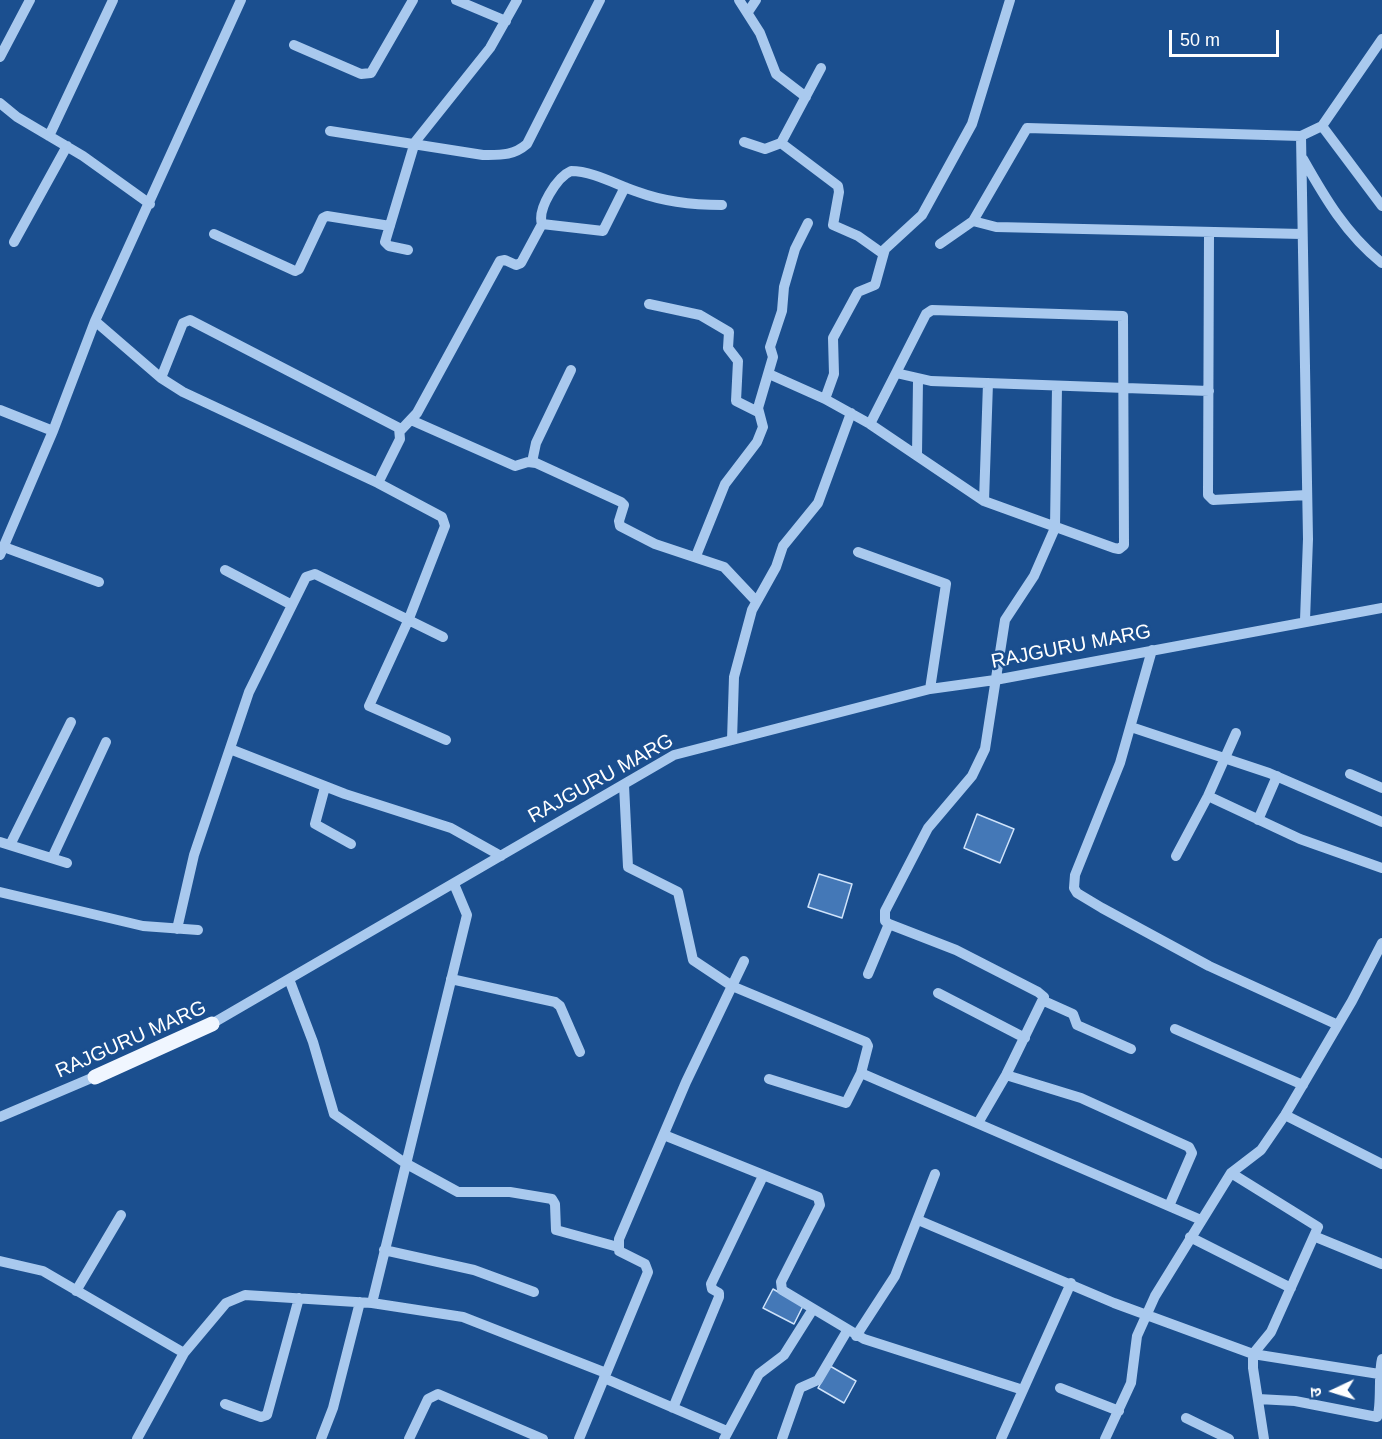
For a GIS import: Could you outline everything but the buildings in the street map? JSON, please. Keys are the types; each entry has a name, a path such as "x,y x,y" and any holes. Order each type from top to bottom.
{"main road":[{"path":"95,1077 212,1024"}],"street":[{"path":"0,57 30,0"},
{"path":"49,136 113,0"},
{"path":"99,582 2,551 53,431 95,321 241,0"},
{"path":"294,45 361,74 371,73 413,0"},
{"path":"456,0 506,21"},
{"path":"408,250 387,245 390,226 415,142 490,48 517,0"},
{"path":"330,131 415,142 483,155 505,156 517,152 528,144 600,0"},
{"path":"739,0 760,33 776,74 806,97"},
{"path":"748,12 756,0"},
{"path":"825,399 834,374 833,338 858,292 875,285 882,253 922,215 972,124 1010,0"},
{"path":"940,244 973,221 1027,129 1301,136 1322,126 1382,39"},
{"path":"744,142 765,149 781,143 821,68"},
{"path":"0,103 17,117 67,146 150,204"},
{"path":"1322,126 1382,206"},
{"path":"1301,136 1307,495 1305,620"},
{"path":"781,143 838,186 833,225 858,236 882,253"},
{"path":"14,243 67,146"},
{"path":"1301,156 1332,209 1348,231 1382,262"},
{"path":"378,483 400,439 400,431 411,420 500,261 505,260 516,265 521,263 542,224 541,213 557,183 567,172 575,171 656,198 688,204 722,205"},
{"path":"542,224 603,231 625,187"},
{"path":"214,234 296,271 300,269 323,218 327,216 390,226"},
{"path":"973,221 996,227 1302,234"},
{"path":"758,412 773,355 770,347 782,311 784,287 795,249 808,223"},
{"path":"1209,232 1210,498 1307,495"},
{"path":"649,304 700,315 729,332 728,348 738,361 736,401 758,412 764,422 761,435 725,484 696,556"},
{"path":"769,374 825,399 870,424 984,501 1114,548 1119,549 1124,545 1124,319 1118,314 932,310 926,314 870,424"},
{"path":"161,378 183,323 190,320 400,431"},
{"path":"95,321 161,378 183,392 378,483 441,517 444,522 408,621 369,701 369,706 446,740"},
{"path":"532,462 536,443 571,370"},
{"path":"896,373 918,380 1209,391"},
{"path":"917,455 918,380"},
{"path":"984,501 988,384"},
{"path":"1057,386 1055,528 1034,576 1005,620 988,738 972,776 922,837 885,912 885,921 956,950 1038,992 1044,1000 1073,1014 1077,1025 1131,1049"},
{"path":"0,410 53,431"},
{"path":"732,740 734,677 756,601 776,567 783,546 818,503 851,413"},
{"path":"411,420 515,466 532,462 623,504 620,526 655,544 724,567 756,601"},
{"path":"858,552 946,584 948,589 930,689"},
{"path":"225,570 292,605"},
{"path":"177,929 194,855 249,692 306,577 315,574 443,637"},
{"name":"RAJGURU MARG","path":"212,1024 674,755 930,689 995,680 1305,620 1382,608"},
{"path":"1152,650 1116,775 1075,875 1074,888 1077,893 1200,961 1338,1025"},
{"path":"67,863 5,844 70,722"},
{"path":"1131,727 1277,776 1382,822"},
{"path":"1176,856 1208,796 1236,733"},
{"path":"52,858 106,742"},
{"path":"230,749 325,787 459,831 501,856"},
{"path":"1350,774 1382,788"},
{"path":"1258,820 1277,776"},
{"path":"624,785 628,867 678,892 693,960 732,986 866,1042 868,1051 861,1073 846,1103 769,1079"},
{"path":"325,787 315,824 351,844"},
{"path":"1208,796 1300,839 1382,868"},
{"path":"372,1303 467,915 454,884"},
{"path":"0,892 143,926 198,930"},
{"path":"868,974 889,924"},
{"path":"1105,1439 1134,1373 1137,1336 1146,1314 1190,1237 1231,1173 1261,1150 1285,1115 1338,1025 1382,943"},
{"path":"618,1247 664,1135 744,961"},
{"path":"289,979 313,1042 334,1114 405,1163 458,1192 510,1192 552,1199 555,1204 556,1230 618,1247 620,1251 645,1264 648,1272 579,1439"},
{"path":"451,979 555,1002 560,1006 580,1052"},
{"path":"938,993 1025,1038"},
{"path":"978,1123 1006,1076 1044,1000"},
{"path":"1175,1029 1303,1085"},
{"path":"861,1073 1201,1220"},
{"path":"1006,1076 1081,1098 1189,1147 1191,1153 1169,1206"},
{"name":"RAJGURU MARG","path":"0,1117 95,1077"},
{"path":"1285,1115 1382,1164"},
{"path":"664,1135 820,1199 820,1205 780,1286 782,1290 851,1333 1023,1390"},
{"path":"1231,1173 1317,1225 1319,1230 1303,1258 1271,1332 1253,1354 1252,1368 1264,1439"},
{"path":"782,1439 800,1388 818,1380 895,1276 936,1174"},
{"path":"673,1408 719,1297 719,1293 712,1288 711,1284 763,1176"},
{"path":"76,1291 121,1215"},
{"path":"918,1220 1146,1314 1253,1354 1379,1374"},
{"path":"1190,1237 1291,1288"},
{"path":"1316,1237 1382,1264"},
{"path":"384,1250 474,1270 534,1292"},
{"path":"0,1261 43,1271 184,1353"},
{"path":"1001,1439 1071,1283"},
{"path":"138,1439 184,1353 226,1303 245,1295 372,1303 463,1317 605,1376 725,1435 759,1374 784,1355 813,1309"},
{"path":"225,1404 261,1417 267,1415 299,1298"},
{"path":"321,1439 333,1408 360,1302"},
{"path":"1258,1398 1295,1401 1377,1417 1380,1410 1379,1374 1382,1359"},
{"path":"1060,1388 1119,1411"},
{"path":"409,1439 428,1399 438,1394 543,1439"},
{"path":"1186,1418 1229,1439"}]}
